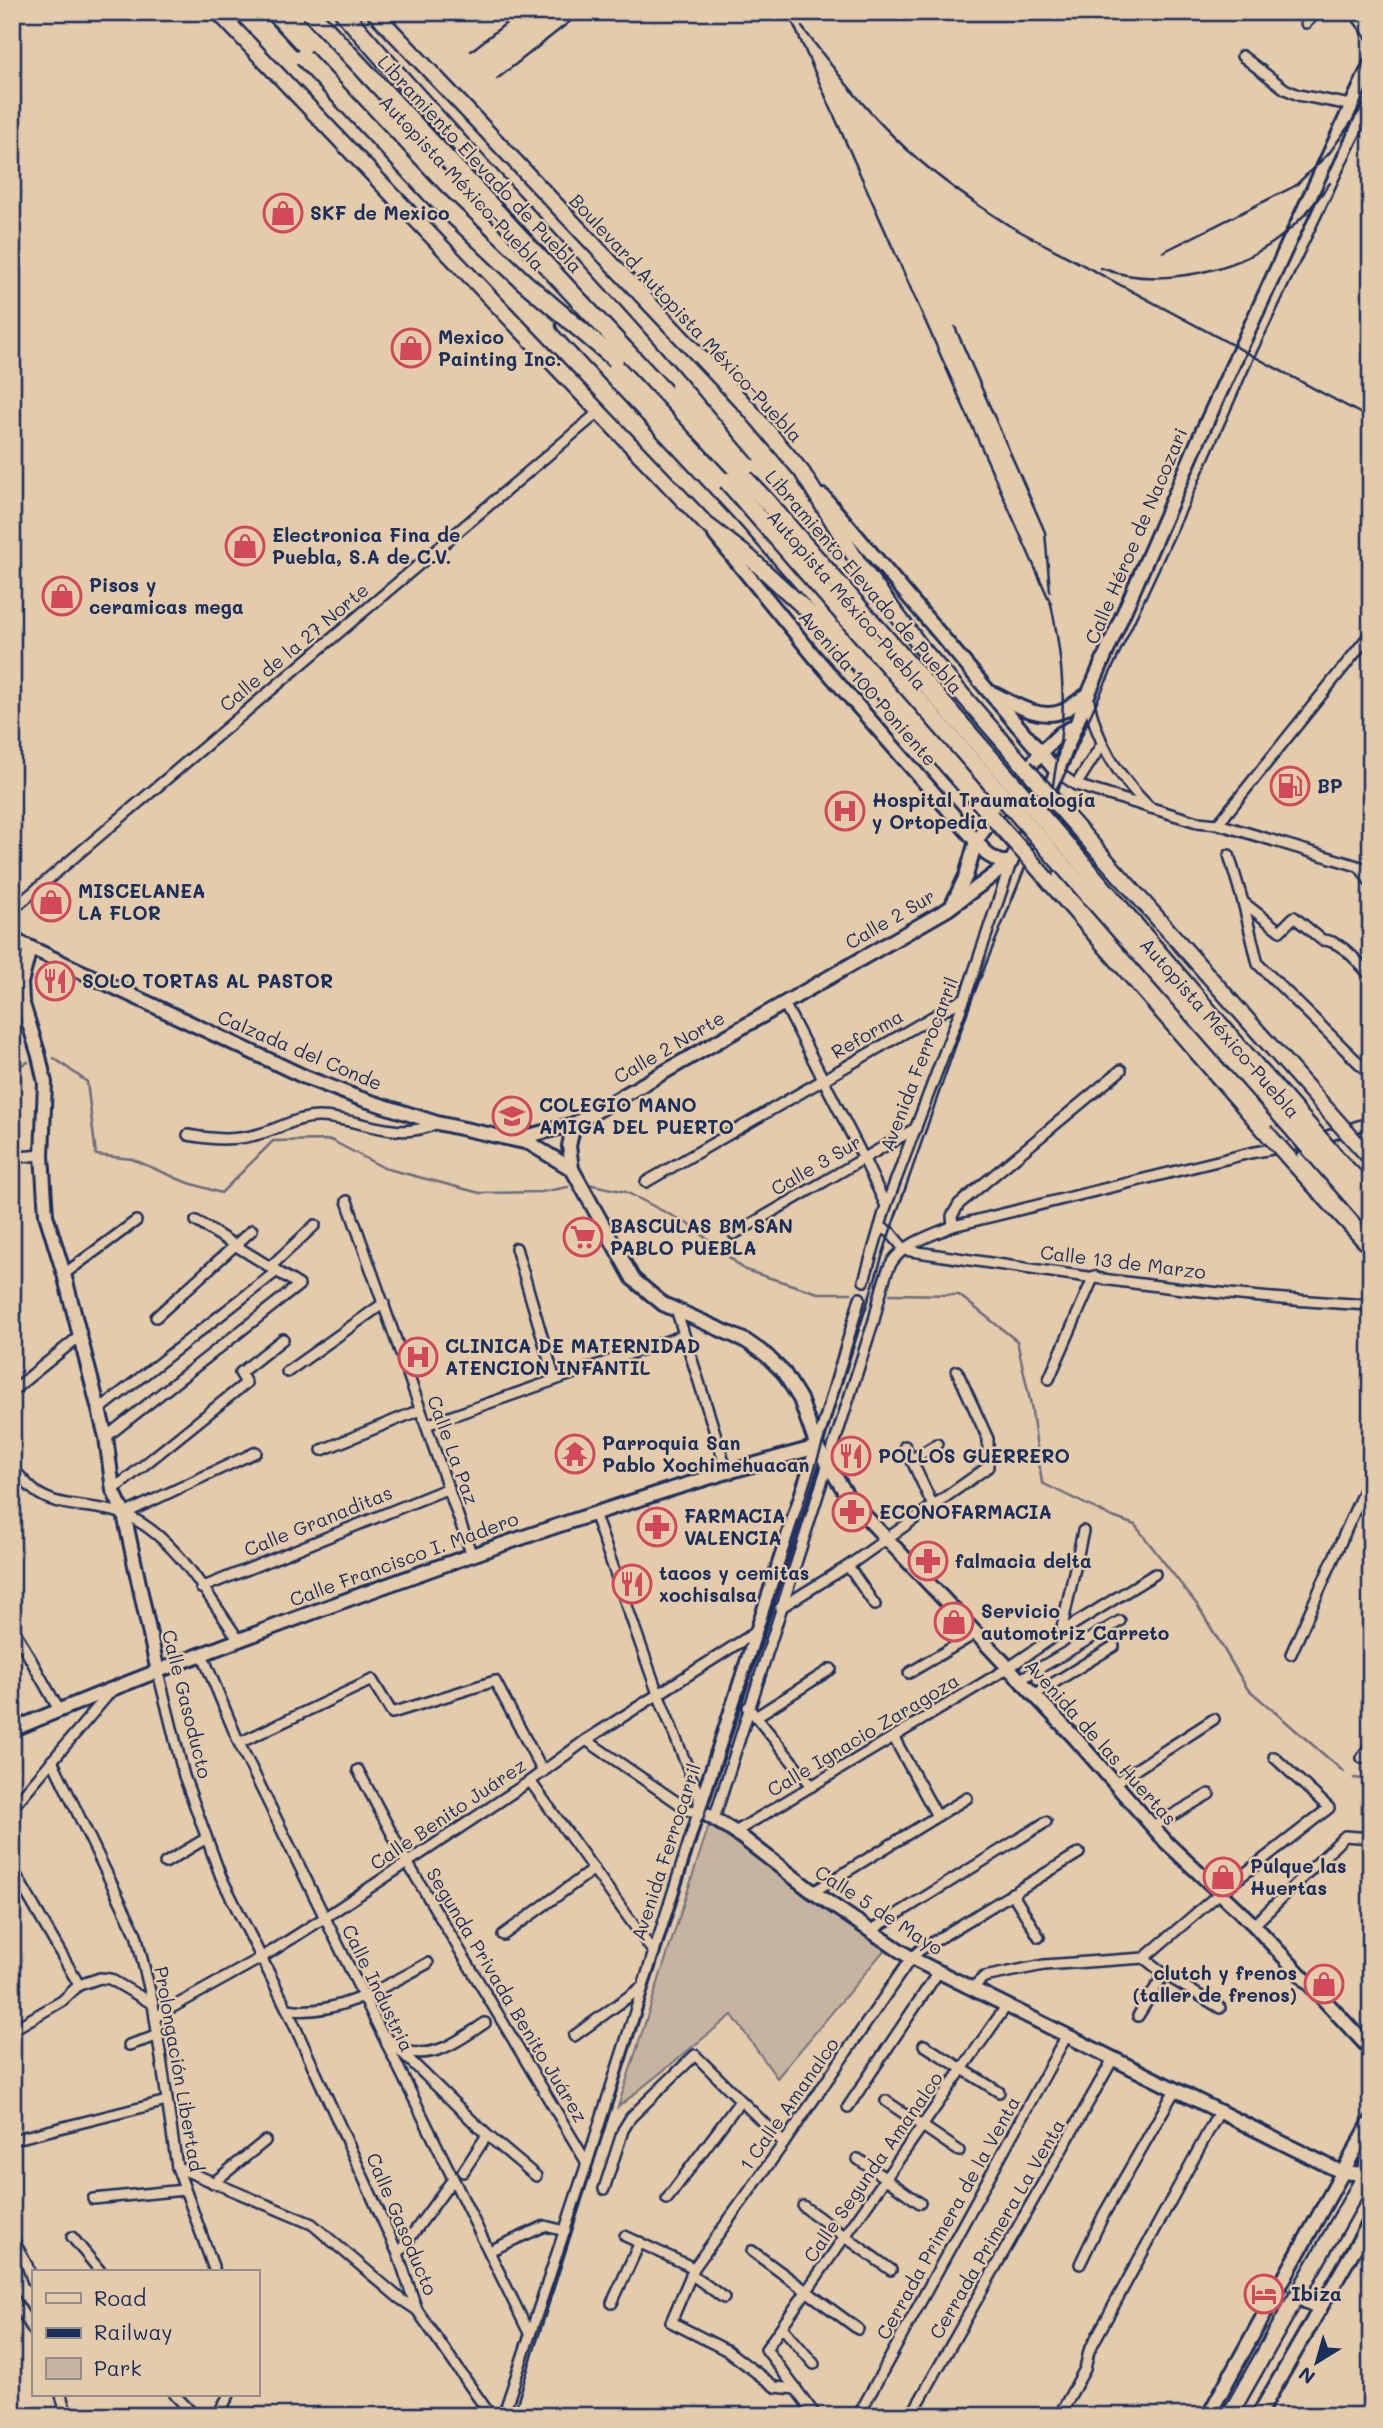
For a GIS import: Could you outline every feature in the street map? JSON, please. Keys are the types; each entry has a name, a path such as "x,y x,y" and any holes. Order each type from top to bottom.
{"highway":[{"path":"262,12 433,197 524,282 615,359"},
{"name":"Autopista México-Puebla","path":"274,12 745,517 994,810 1284,1134 1306,1151 1371,1232"},
{"name":"Libramiento Elevado de Puebla","path":"292,12 753,510 1371,1218"},
{"name":"Libramiento Elevado de Puebla","path":"310,12 767,502 1084,865 1237,1045 1371,1194"},
{"name":"Autopista México-Puebla","path":"319,12 769,496 1021,773 1371,1194"},
{"path":"343,12 388,65 616,313 745,463 758,481 767,502"}],"main road":[{"path":"218,12 706,524 748,556 825,626 994,810"},
{"name":"Boulevard Autopista México-Puebla","path":"374,12 750,410 802,472 859,564 1021,773"},
{"path":"1057,814 1371,1159"},
{"path":"1037,857 1288,1157 1371,1248"},
{"path":"1230,2416 1369,2173 1368,2155 1371,2149"}],"street":[{"path":"1306,23 1317,12"},
{"path":"1354,12 1371,34"},
{"path":"1242,56 1285,89 1298,95 1352,105"},
{"name":"Calle Héroe de Nacozari","path":"1011,862 1057,772 1233,362 1371,63"},
{"name":"Calle de la 27 Norte","path":"12,910 600,411"},
{"path":"802,472 1057,772 1076,785 1152,809 1197,822 1218,824 1371,870"},
{"name":"Avenida 100 Poniente","path":"706,524 814,656 988,855 1000,862 1011,862"},
{"path":"1218,824 1371,634"},
{"path":"986,690 1027,710 1042,714 1062,711 1088,695 1091,714 1102,744 1126,783 1152,809"},
{"path":"948,909 966,876 976,841 1040,753 1061,733 1075,726"},
{"path":"1076,785 1102,744"},
{"path":"1230,855 1258,964 1371,1075"},
{"name":"Calle 2 Sur","path":"784,1003 948,909 1011,862"},
{"name":"Avenida Ferrocarril","path":"864,1281 886,1206 965,998 1011,862"},
{"path":"1360,867 1371,884"},
{"path":"1243,902 1280,931 1294,917 1300,920 1322,940 1331,940 1339,945 1371,976"},
{"name":"Calzada del Conde","path":"12,939 305,1077 437,1123 517,1139 537,1147 572,1169 633,1279 648,1293 677,1312 746,1341 766,1355 784,1373 800,1399 817,1447"},
{"name":"Calle Gasoducto","path":"30,948 21,984 22,1001 46,1083 41,1155 46,1215 81,1335 106,1437 113,1490 124,1514 158,1672 184,1776 205,1839 287,2009 398,2254 417,2310 491,2416"},
{"name":"Reforma","path":"646,1182 965,998"},
{"path":"784,1003 886,1206"},
{"name":"Calle 2 Norte","path":"517,1139 574,1124 784,1003"},
{"path":"953,1226 952,1216 959,1204 1121,1070"},
{"path":"188,1135 220,1140 246,1137 317,1116 340,1118 390,1131 410,1132 437,1123"},
{"path":"714,1819 890,1264 905,1250 953,1226 1250,1153 1306,1151 1371,1122"},
{"path":"572,1169 569,1153 574,1124"},
{"name":"Calle 3 Sur","path":"734,1234 916,1128"},
{"path":"12,1160 41,1155"},
{"name":"Calle La Paz","path":"347,1200 471,1553"},
{"path":"64,1274 136,1221"},
{"path":"106,1437 299,1285 196,1221"},
{"path":"99,1410 273,1269 315,1225"},
{"path":"880,1227 890,1232 905,1250"},
{"path":"156,1317 252,1230"},
{"path":"516,1248 555,1380"},
{"name":"Calle 13 de Marzo","path":"905,1250 1094,1276 1299,1300 1371,1305"},
{"path":"1049,1379 1094,1276"},
{"name":"Avenida Ferrocarril","path":"503,2416 817,1447 860,1298"},
{"path":"287,1372 384,1303"},
{"path":"677,1312 727,1471"},
{"path":"12,1391 81,1335"},
{"path":"426,1424 684,1335"},
{"path":"113,1490 246,1383 240,1373 283,1339"},
{"path":"780,1608 848,1566 988,1467 988,1439 957,1371"},
{"path":"322,1450 421,1410"},
{"path":"911,1460 937,1444"},
{"path":"905,1446 933,1506"},
{"name":"Avenida de las Huertas","path":"817,1447 850,1500 1034,1695 1152,1827 1254,1925 1371,2050"},
{"name":"Calle Francisco I. Madero","path":"12,1730 202,1654 471,1553 727,1471 817,1447"},
{"path":"124,1514 256,1452"},
{"path":"13,1469 40,1495 52,1500 124,1514 164,1540 177,1553 239,1640"},
{"path":"1292,1654 1371,1474"},
{"name":"Calle Granaditas","path":"201,1587 449,1488"},
{"path":"586,1740 690,1811 699,1810 699,1796 657,1694 594,1513"},
{"path":"1061,1632 1083,1531"},
{"path":"848,1566 875,1605"},
{"name":"Calle Ignacio Zaragoza","path":"735,1832 1008,1668 1155,1574"},
{"path":"1019,1680 1119,1621"},
{"path":"12,1626 59,1710"},
{"name":"Calle Benito Juárez","path":"155,2017 261,1958 324,1918 530,1781 586,1740 756,1632"},
{"path":"909,1674 975,1634"},
{"path":"1034,1695 1114,1646"},
{"name":"Calle Industria","path":"202,1654 239,1743 530,2335"},
{"path":"757,1716 831,1669"},
{"path":"239,1743 372,1680 392,1713 495,1681 543,1772"},
{"path":"12,1808 114,1688"},
{"path":"748,1707 812,1786"},
{"path":"1115,1783 1213,1719"},
{"path":"894,1738 937,1816"},
{"path":"1362,1758 1371,1744"},
{"path":"972,1988 984,1977 1044,1965 1144,1958 1221,1892 1329,1808 1274,1757"},
{"name":"Prolongación Libertad","path":"52,1760 136,1934 153,2004 177,2168 214,2270"},
{"name":"Segunda Privada Benito Juárez","path":"358,1770 407,1862 587,2163"},
{"path":"530,1781 654,1952"},
{"path":"1152,1827 1209,1794"},
{"path":"813,1892 967,1798"},
{"name":"Calle 5 de Mayo","path":"699,1810 735,1832 813,1892 911,1958 1341,2172 1369,2173"},
{"path":"870,1931 1046,1822"},
{"path":"1254,1925 1345,1836 1371,1838"},
{"path":"165,1863 205,1839"},
{"path":"911,1958 1079,1853"},
{"path":"12,1868 79,1985"},
{"path":"503,1935 594,1869"},
{"path":"1012,1894 1039,1937"},
{"name":"1 Calle Amanalco","path":"796,2389 775,2387 728,2351 671,2322 693,2271 911,1958"},
{"path":"1144,1958 1164,1974 1220,2008"},
{"path":"287,2009 303,2012 365,1997 428,1963"},
{"path":"848,2107 939,1971"},
{"path":"1138,2016 1164,1974"},
{"path":"12,2030 62,2001 79,1985 100,1979 110,1979 153,2004"},
{"path":"575,2036 642,1987"},
{"name":"Calle Segunda Amanalco","path":"796,2389 766,2349 1007,2006"},
{"path":"402,2050 419,2055 432,2053 449,2047 485,2023"},
{"path":"380,2031 487,2135 536,2176"},
{"name":"Cerrada Primera de la Venta","path":"858,2416 1067,2035"},
{"path":"129,2045 158,2036"},
{"path":"924,2045 999,2092"},
{"path":"604,2189 623,2130 631,2117 695,2055 784,2143"},
{"name":"Cerrada Primera La Venta","path":"911,2416 1113,2059"},
{"path":"1080,2264 1175,2090"},
{"path":"12,2140 167,2101"},
{"path":"667,2199 740,2101"},
{"path":"886,2101 959,2151"},
{"path":"1059,2416 1085,2369 1089,2351 1219,2112"},
{"path":"1208,2416 1371,2121"},
{"path":"463,2172 487,2135"},
{"path":"213,2182 265,2141"},
{"path":"858,2159 920,2203"},
{"path":"177,2168 312,2224 399,2298 417,2310"},
{"path":"398,2254 453,2179"},
{"path":"93,2199 184,2190"},
{"path":"803,2206 891,2270"},
{"path":"1258,2416 1371,2220"},
{"path":"489,2251 545,2226 565,2231"},
{"path":"625,2236 693,2271 724,2298"},
{"path":"12,2237 32,2279"},
{"path":"72,2237 99,2270"},
{"path":"612,2303 640,2242"},
{"path":"752,2251 858,2329"},
{"path":"12,2296 32,2328"},
{"path":"1272,2298 1320,2309"},
{"path":"782,2328 814,2364"},
{"path":"796,2389 816,2416"},
{"path":"61,2396 67,2416"},
{"path":"176,2396 195,2416"},
{"path":"217,2416 228,2396"}],"green space":[{"path":"709,1825 887,1947 777,2078 732,2015 618,2107"}],"waterway":[{"path":"54,1058 87,1082 96,1155 132,1159 183,1181 221,1193 273,1141 331,1140 384,1168 480,1193 541,1192 568,1187"},
{"path":"12,1069 28,1062"},
{"path":"588,1184 626,1192 690,1225 745,1270 818,1293 851,1293"},
{"path":"890,1294 959,1295 1017,1341 1031,1405 1042,1483 1135,1525 1198,1606 1247,1688 1344,1772"},
{"path":"1354,1778 1371,1780"}],"railway":[{"path":"471,51 520,12"},
{"path":"497,79 582,12"},
{"path":"788,12 1051,604 1063,701 1052,793"},
{"path":"802,27 882,125 936,174 980,206 1010,226 1371,419"},
{"path":"1163,252 1295,186 1330,152 1371,95"},
{"path":"513,2416 890,1232 973,996 1091,714 1254,358 1371,113"},
{"path":"1101,268 1121,274 1166,277 1188,275 1232,263 1280,238 1303,216 1330,183"},
{"path":"955,327 1045,532 1050,591"}],"place":[{"name":"SKF de Mexico","path":"283,213"},
{"name":"Mexico Painting Inc.","path":"411,348"},
{"name":"Electronica Fina de Puebla, S.A de C.V.","path":"245,546"},
{"name":"Pisos y ceramicas mega","path":"62,596"},
{"name":"BP","path":"1290,786"},
{"name":"Hospital Traumatología y Ortopedia","path":"845,811"},
{"name":"MISCELANEA LA FLOR","path":"51,902"},
{"name":"SOLO TORTAS AL PASTOR","path":"55,981"},
{"name":"COLEGIO MANO AMIGA DEL PUERTO","path":"512,1116"},
{"name":"BASCULAS BM SAN PABLO PUEBLA","path":"583,1237"},
{"name":"CLINICA DE MATERNIDAD ATENCION INFANTIL","path":"418,1357"},
{"name":"Parroquia San Pablo Xochimehuacan","path":"575,1454"},
{"name":"POLLOS GUERRERO","path":"851,1456"},
{"name":"ECONOFARMACIA","path":"852,1512"},
{"name":"FARMACIA VALENCIA","path":"657,1527"},
{"name":"falmacia delta","path":"928,1561"},
{"name":"tacos y cemitas xochisalsa","path":"632,1584"},
{"name":"Servicio automotriz Carreto","path":"954,1622"},
{"name":"Pulque las Huertas","path":"1223,1877"},
{"name":"clutch y frenos (taller de frenos)","path":"1324,1984"},
{"name":"Ibiza","path":"1264,2294"}]}
